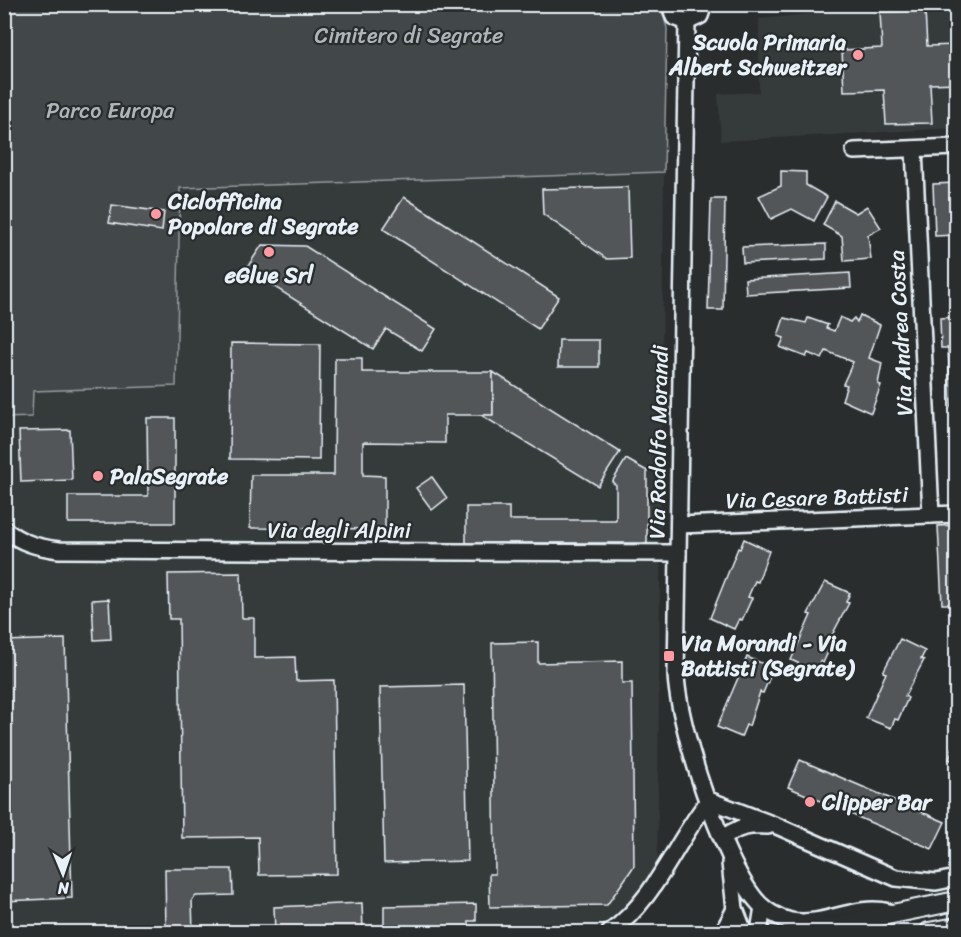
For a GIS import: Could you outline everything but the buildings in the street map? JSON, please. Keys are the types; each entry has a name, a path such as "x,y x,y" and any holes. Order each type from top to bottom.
{"main road":[{"path":"804,933 957,901"},
{"path":"929,933 957,927"}],"street":[{"path":"670,4 674,17 687,22 700,16 704,4"},
{"name":"Via Rodolfo Morandi","path":"687,22 676,674 679,703 687,737 726,847 749,891 763,907 788,920 800,922 867,909 895,914"},
{"path":"854,151 957,147"},
{"name":"Via Andrea Costa","path":"914,149 931,515"},
{"name":"Via Cesare Battisti","path":"679,525 957,514"},
{"name":"Via degli Alpini","path":"4,529 16,539 36,547 59,550 678,553"},
{"path":"610,933 642,905 687,828 709,800 777,826 896,878 936,882 957,878"},
{"path":"726,847 737,828 752,825 777,826"},
{"name":"Via Rodolfo Morandi","path":"726,847 735,909 744,933"},
{"path":"759,933 763,907"},
{"path":"723,933 735,909"}],"shaded area":[{"name":"Scuola Primaria Albert Schweitzer","path":"829,5 956,5 956,128 721,141 718,94 759,92 759,19 821,13"},
{"path":"664,172 657,893 636,921 622,932 5,932 5,418 31,417 32,391 176,386 179,188"}],"green space":[{"name":"Parco Europa","path":"4,5 660,5 667,28 664,172 180,188 176,386 33,391 32,417 5,418"}],"place":[{"name":"Scuola Primaria Albert Schweitzer","path":"858,55"},
{"name":"Ciclofficina Popolare di Segrate","path":"156,214"},
{"name":"eGlue Srl","path":"269,252"},
{"name":"PalaSegrate","path":"98,476"},
{"name":"Via Morandi - Via Battisti (Segrate)","path":"669,656"},
{"name":"Clipper Bar","path":"810,802"}],"park label":[{"name":"Cimitero di Segrate","path":"409,35"}]}
